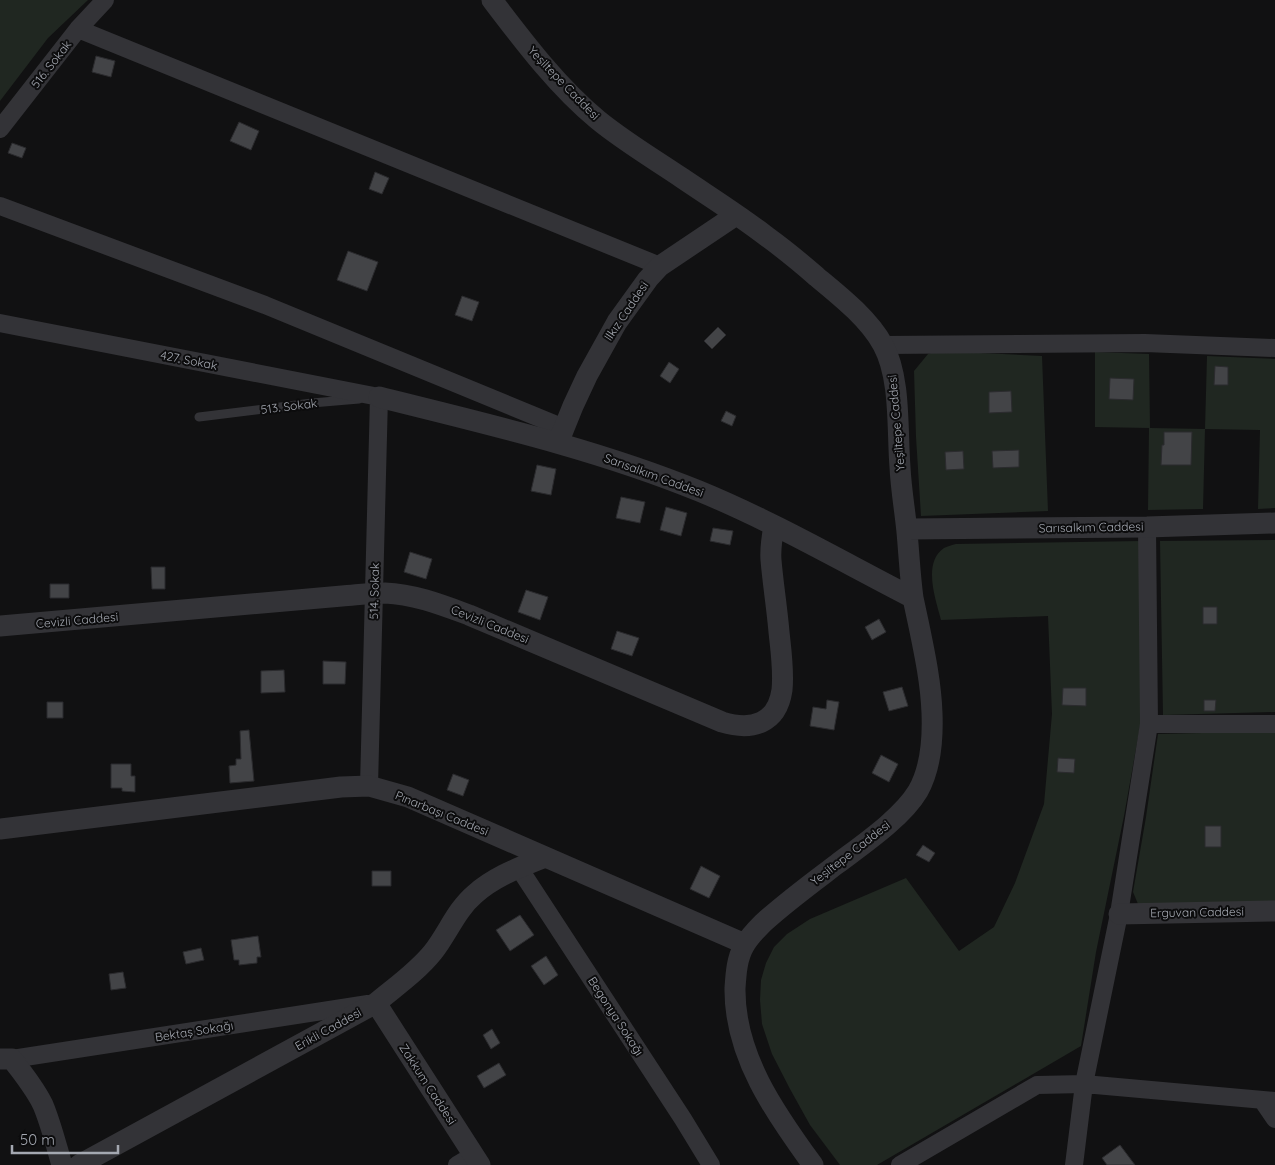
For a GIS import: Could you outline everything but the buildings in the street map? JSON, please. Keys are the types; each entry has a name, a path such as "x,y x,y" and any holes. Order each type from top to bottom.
{"street":[{"name":"516. Sokak","path":"0,129 78,29 104,0"},
{"name":"Yeşiltepe Caddesi","path":"492,0 529,48 596,118 626,141 765,235 832,289 871,327 883,345 890,363 895,384 900,470 913,598 929,680 932,716 931,748 925,776 915,796 897,815 869,841 774,913 745,944"},
{"path":"78,29 660,266"},
{"path":"0,206 264,305 561,436"},
{"name":"Ilkız Caddesi","path":"561,436 587,376 603,347 648,279 660,266 736,215"},
{"name":"427. Sokak","path":"0,322 379,397"},
{"path":"883,345 1145,343 1275,348"},
{"name":"Sarısalkım Caddesi","path":"379,397 561,436 619,462 701,492 774,526 913,598"},
{"name":"514. Sokak","path":"369,786 379,397"},
{"name":"Sarısalkım Caddesi","path":"907,529 1147,527 1275,523"},
{"name":"Cevizli Caddesi","path":"0,626 374,594 398,594 435,602 722,722 734,726 744,726 758,724 767,719 779,702 782,690 780,641 771,558 774,526"},
{"path":"1074,1165 1084,1084 1119,914 1149,724 1147,527"},
{"path":"1149,724 1275,724"},
{"name":"Pınarbaşı Caddesi","path":"0,829 331,788 369,786 408,797 745,944"},
{"name":"Erikli Caddesi","path":"79,1165 376,1003 410,975 432,953 464,904 474,894 503,875 546,857"},
{"name":"Begonya Sokağı","path":"519,868 684,1119 711,1165"},
{"name":"Erguvan Caddesi","path":"1119,914 1275,911"},
{"path":"745,944 738,961 735,1000 738,1024 746,1054 774,1108 813,1165"},
{"name":"Bektaş Sokağı","path":"6,1059 376,1003"},
{"name":"Zakkum Caddesi","path":"376,1003 470,1162"},
{"path":"6,1059 30,1082 42,1104 50,1123 62,1165"},
{"path":"900,1165 1037,1085 1084,1084 1268,1100 1275,1119"}],"lane":[{"name":"513. Sokak","path":"199,418 312,403 379,397"}],"shaded area":[{"path":"0,0 88,0 48,38 0,101"},
{"path":"937,351 1042,356 1048,511 921,516 914,371 928,354"},
{"path":"1095,352 1149,354 1150,428 1205,429 1203,509 1148,510 1149,428 1095,427"},
{"path":"1207,356 1275,359 1275,508 1258,509 1260,430 1205,429"},
{"path":"1275,540 1275,712 1163,715 1160,541"},
{"path":"1141,541 1142,715 1124,816 1096,952 1081,1046 877,1165 840,1165 810,1125 790,1089 772,1054 762,1024 761,980 766,963 774,947 787,934 810,919 906,878 959,951 994,927 1015,883 1044,804 1052,714 1048,616 941,620 932,582 932,572 937,555 944,548 956,544"},
{"path":"1275,733 1275,903 1138,904 1133,892 1158,734"}]}
